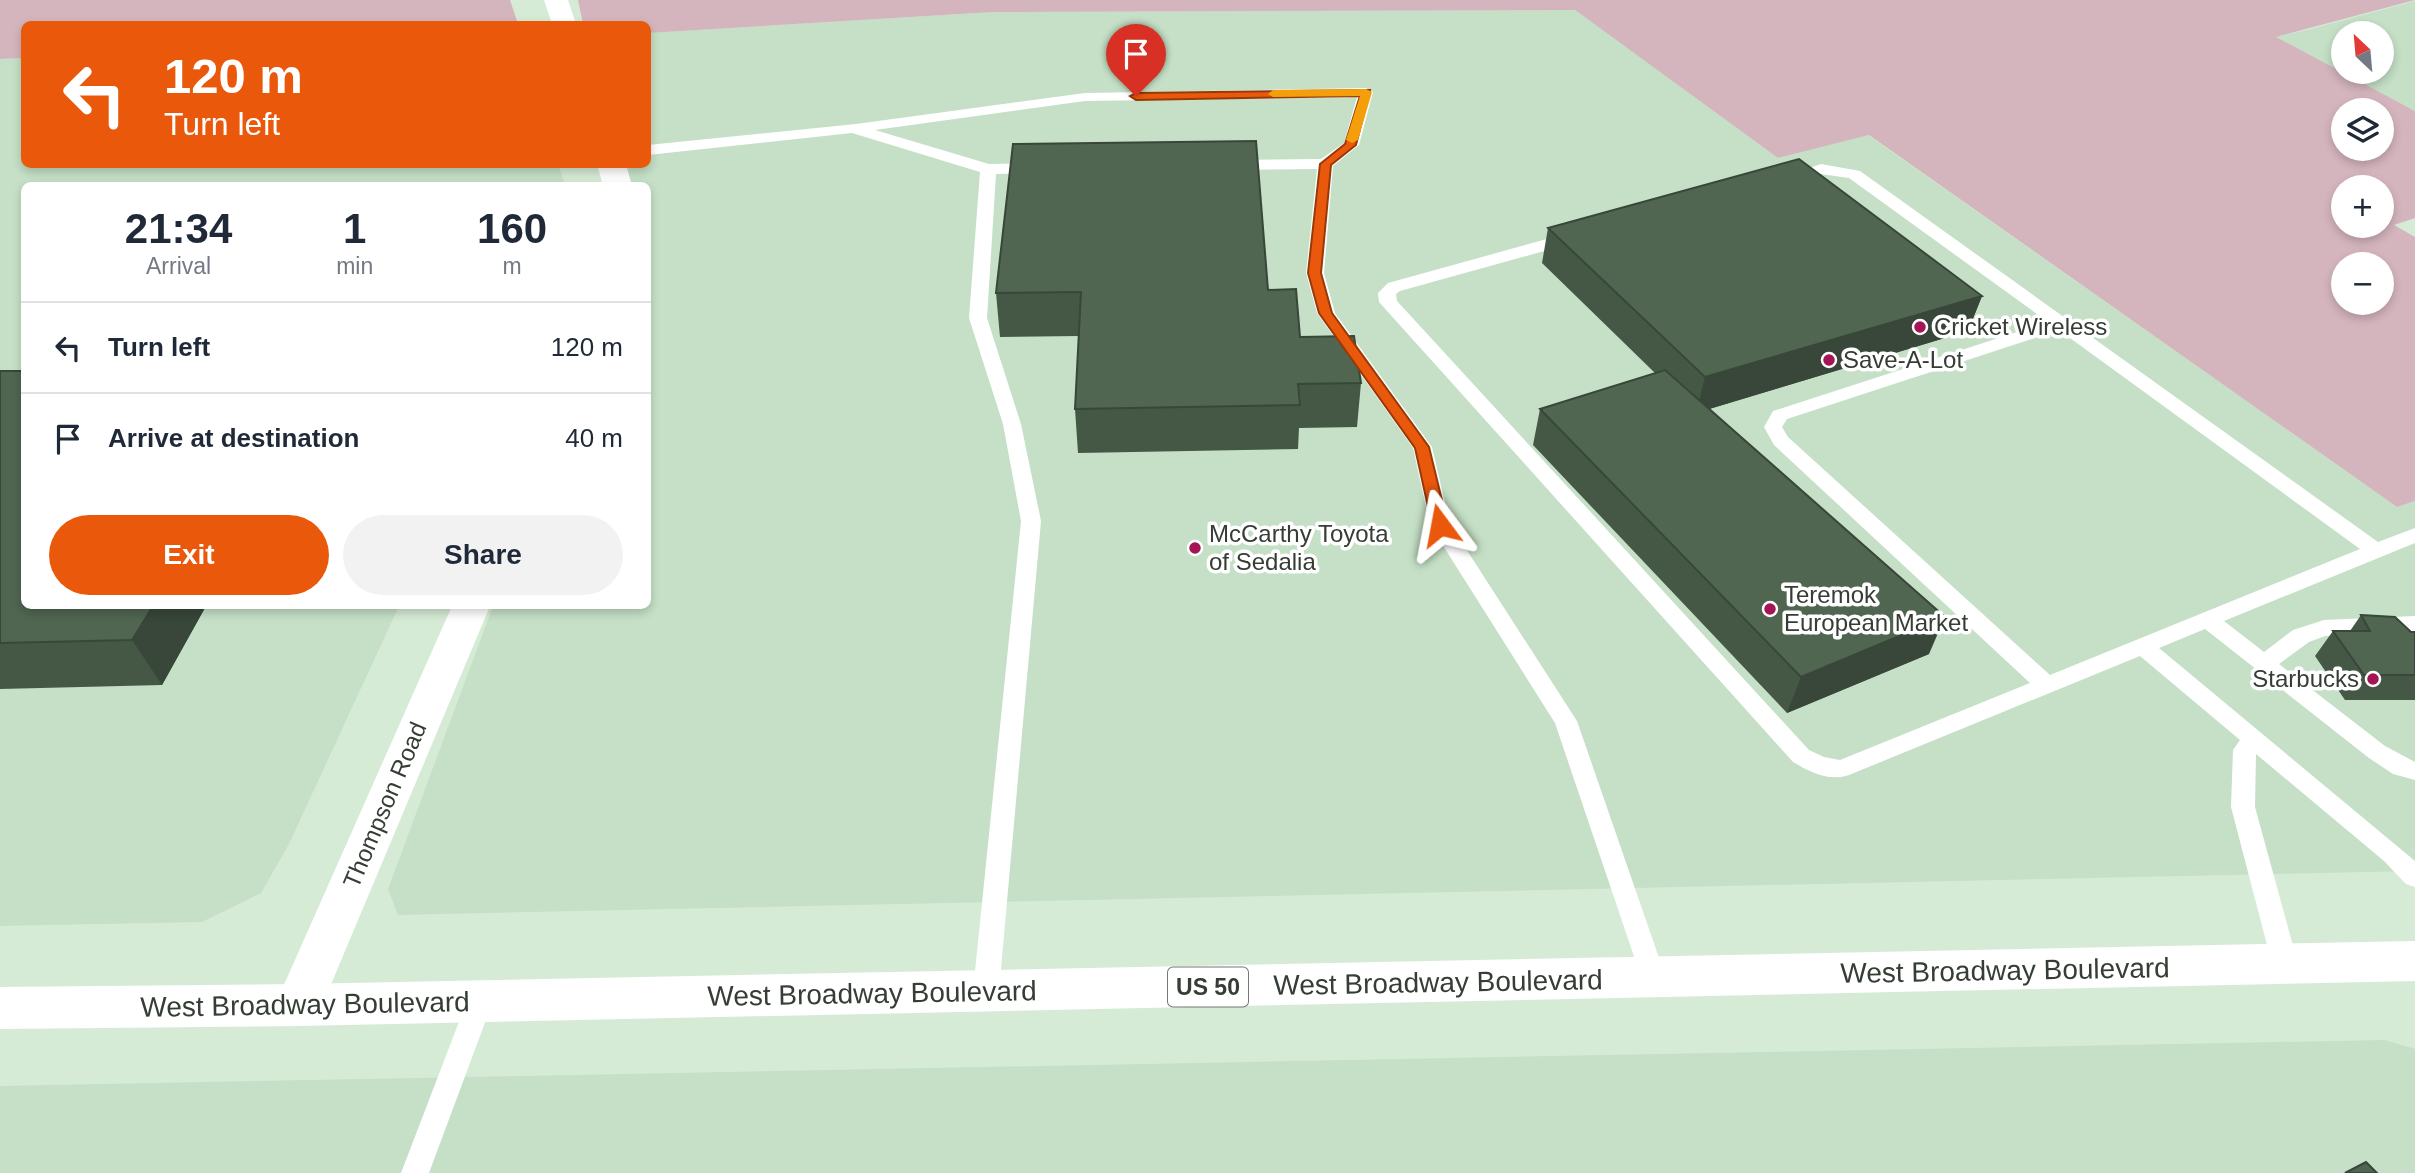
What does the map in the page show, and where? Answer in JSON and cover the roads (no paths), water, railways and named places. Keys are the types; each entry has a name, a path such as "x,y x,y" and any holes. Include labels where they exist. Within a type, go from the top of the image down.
{"main road":[{"path":"556,0 563,21"},
{"name":"Thompson Road","path":"299,1005 470,609"},
{"name":"West Broadway Boulevard","path":"0,1008 299,1005 2415,961"}],"lane":[{"path":"651,150 853,128 1085,97 1366,92 1350,145 1325,164 1217,165"},
{"path":"853,128 988,169 1055,168"},
{"path":"1325,164 1315,273 1326,313 1422,447 1440,525 1566,722 1653,978"},
{"path":"986,991 1031,521 1012,424 978,318 988,169"},
{"path":"1767,184 1821,169 1854,174 2376,551"},
{"path":"1594,232 1394,287 1387,293 1388,302 1801,756 1820,766 1841,769 2415,535"},
{"path":"2047,685 1781,441 1773,427 1780,415 2061,324"},
{"path":"2206,620 2376,752 2401,768 2415,771"},
{"path":"2263,664 2301,636 2324,628 2415,624"},
{"path":"2142,646 2393,854 2415,877"},
{"path":"2256,740 2245,750 2243,807 2285,964"},
{"path":"415,1173 480,1001"}],"place":[{"name":"Cricket Wireless","path":"1920,327"},
{"name":"Save-A-Lot","path":"1829,360"},
{"name":"McCarthy Toyota of Sedalia","path":"1195,548"},
{"name":"Teremok European Market","path":"1770,609"},
{"name":"Starbucks","path":"2373,679"}]}
